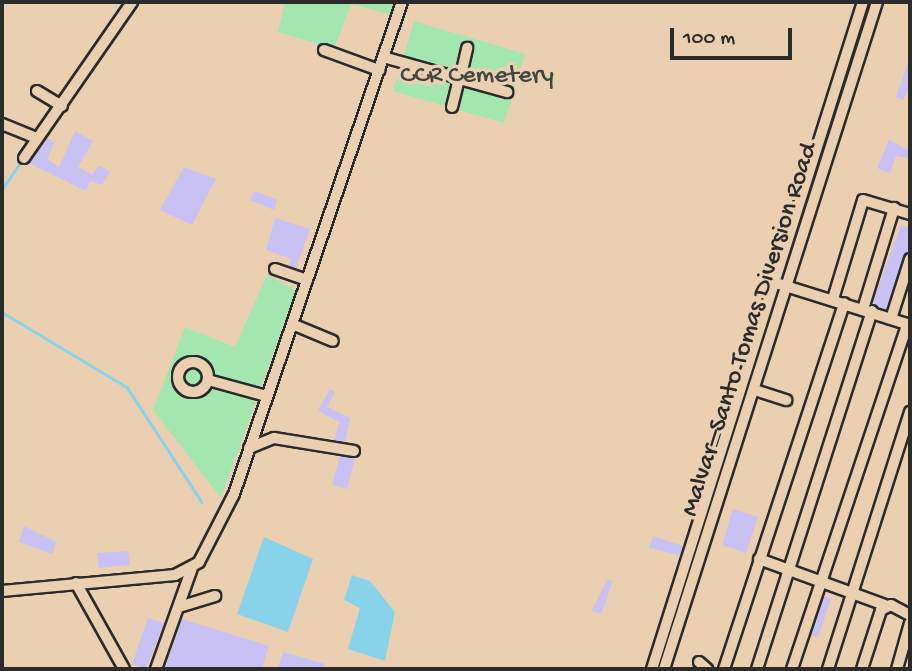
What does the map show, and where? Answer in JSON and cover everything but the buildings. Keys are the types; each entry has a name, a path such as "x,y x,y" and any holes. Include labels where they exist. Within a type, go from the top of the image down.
{"street":[{"path":"24,158 132,2"},
{"path":"156,669 192,568 215,539 249,448 402,2"},
{"name":"Malvar–Santo Tomas Diversion Road","path":"652,669 863,2"},
{"name":"Malvar–Santo Tomas Diversion Road","path":"664,669 789,286 877,2"},
{"path":"452,107 467,48"},
{"path":"324,50 379,70"},
{"path":"383,57 507,92"},
{"path":"37,91 62,106"},
{"path":"2,124 36,138"},
{"path":"833,299 863,200 910,214"},
{"path":"758,669 867,310 894,208"},
{"path":"891,319 910,259"},
{"path":"275,269 307,280"},
{"path":"776,283 909,325 792,669"},
{"path":"724,669 844,303"},
{"path":"292,324 333,341"},
{"path":"208,382 264,399"},
{"path":"755,390 786,400"},
{"path":"828,669 910,412"},
{"path":"249,448 274,438 354,452"},
{"path":"759,559 910,615"},
{"path":"2,591 192,568"},
{"path":"76,583 124,669"},
{"path":"179,607 215,596"},
{"path":"862,669 885,605"},
{"path":"897,669 910,623"}],"green space":[{"path":"285,2 397,2 392,15 351,4 334,49 278,32"},
{"name":"CCR Cemetery","path":"414,21 525,54 504,123 393,91"},
{"path":"267,275 296,290 221,498 153,410 185,327 235,347"}],"water":[{"path":"264,537 313,559 288,632 237,614"},
{"path":"352,575 370,581 395,612 385,661 348,649 360,608 344,600"}],"waterway":[{"path":"2,189 19,165"},
{"path":"2,312 127,387 202,502"}]}
